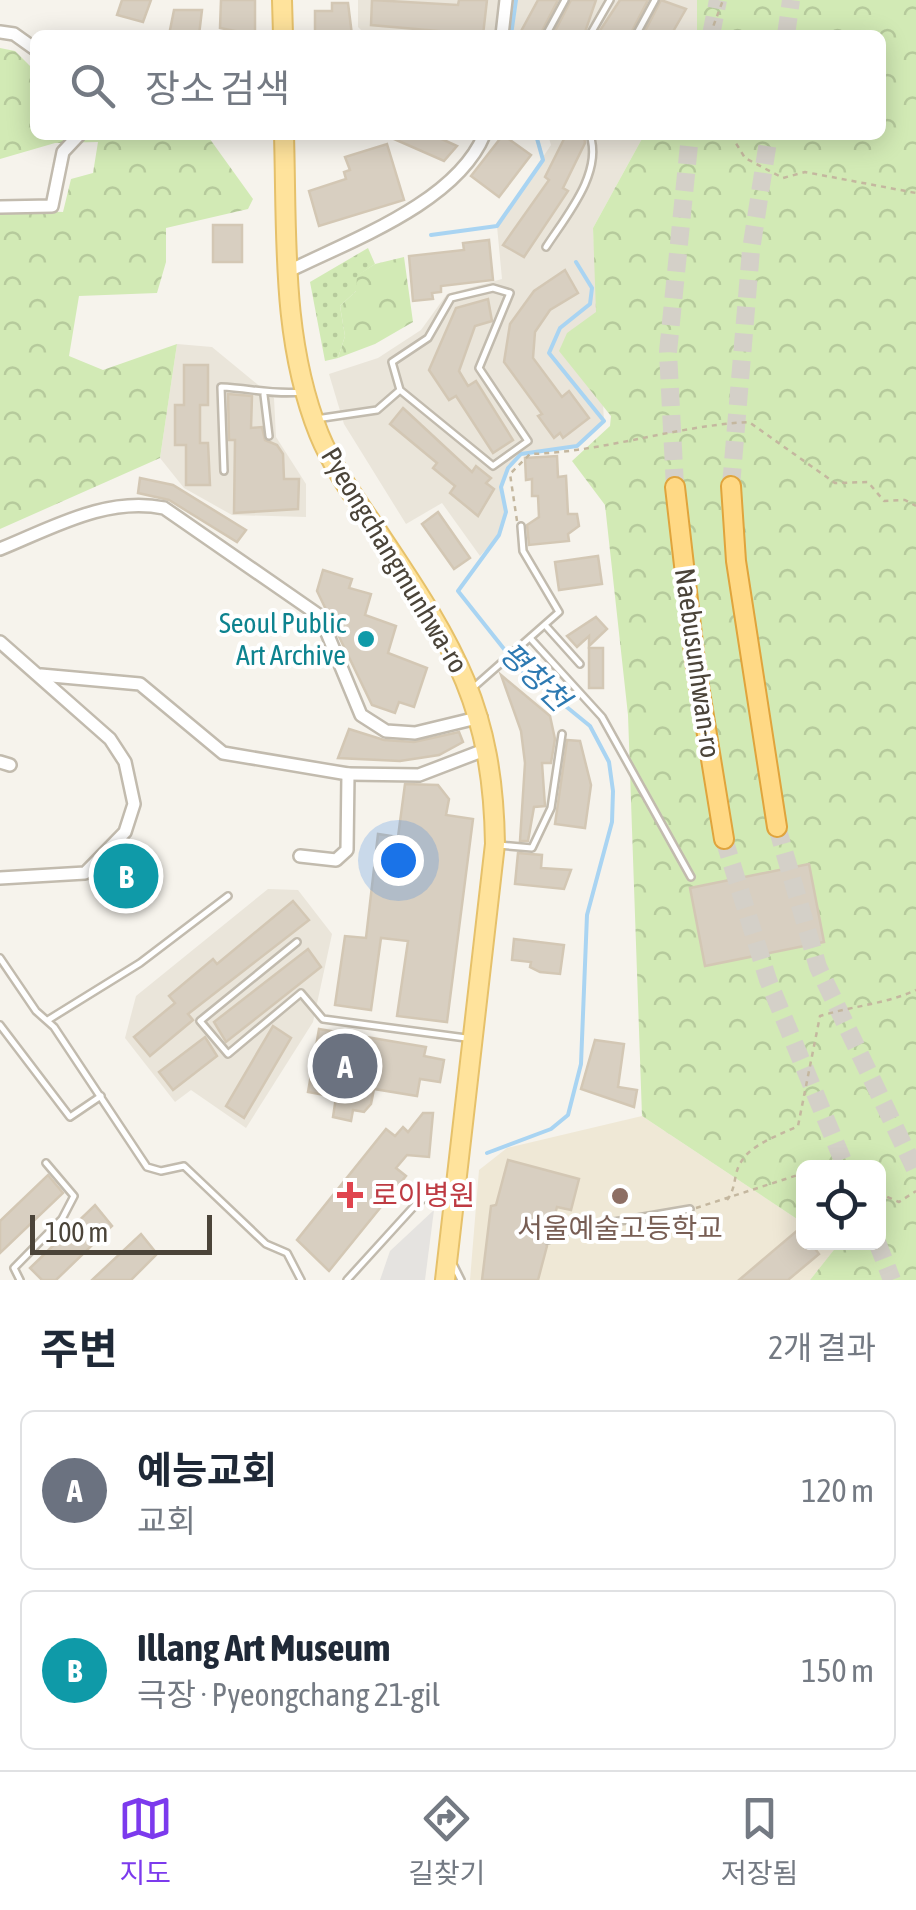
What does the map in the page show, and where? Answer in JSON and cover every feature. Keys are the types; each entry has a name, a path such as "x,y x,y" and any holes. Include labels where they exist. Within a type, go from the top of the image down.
{"highway":[{"name":"Naebusunhwan-ro","path":"675,486 695,662 724,839"},
{"name":"Naebusunhwan-ro","path":"731,486 736,561 777,827"}],"main road":[{"path":"282,0 282,30"},
{"name":"Pyeongchangmunhwa-ro","path":"284,140 294,349 305,392 314,419 348,485 438,621 472,688 494,790 496,844 445,1280"}],"street":[{"path":"503,30 506,0"},
{"path":"0,32 14,34 30,45"},
{"path":"0,206 52,206 63,152 74,140"},
{"path":"288,272 421,205 478,149 482,140"},
{"path":"0,549 90,513 135,502 164,508 320,616 361,715 386,732 415,733 481,717"},
{"path":"0,642 41,674 110,740 126,762 134,804 125,832 86,873 0,878"},
{"path":"41,674 140,684 223,752 348,774 419,775 487,749"},
{"path":"300,856 336,860 347,850 348,774"}],"lane":[{"path":"549,30 565,0"},
{"path":"593,30 610,0"},
{"path":"639,30 655,0"},
{"path":"546,247 590,172 594,156 591,140"},
{"path":"493,288 510,292 479,368 528,441 493,466 400,390 392,362 428,338 450,298 493,288"},
{"path":"224,471 221,387 246,388 264,396 305,392"},
{"path":"314,419 378,410 400,390"},
{"path":"264,396 268,436"},
{"path":"520,526 523,551 559,612 545,624 580,664"},
{"name":"Pyeongchangmunhwa-ro","path":"472,688 545,624"},
{"path":"530,638 602,717 691,877"},
{"path":"496,844 532,848 551,808 562,734"},
{"path":"48,1020 118,973 140,963 228,896"},
{"path":"297,942 200,1020 228,1054 302,994 322,1019 473,1039"},
{"path":"0,958 36,1011 48,1020 147,1166 161,1171 184,1166 266,1244 287,1253 301,1280"},
{"path":"0,1025 70,1117 101,1096"},
{"path":"20,1280 14,1268 62,1218 74,1196 46,1163"},
{"path":"346,1280 418,1202 456,1182"},
{"path":"548,1240 574,1229 690,1210"},
{"path":"448,1254 461,1280"}],"path":[{"path":"712,30 723,0"},
{"path":"734,140 744,158 783,178 805,172 916,193"},
{"path":"520,526 514,516 510,474 522,457 569,453 699,425 749,422 836,483 868,482 884,500 905,500 916,506"},
{"path":"726,1200 736,1187 739,1164 750,1151 798,1126 820,1016 859,1003 896,999 916,990"},
{"path":"690,1210 796,1176"},
{"path":"886,1196 899,1202 916,1191"}],"shaded area":[{"path":"358,0 697,0 699,30 361,30"},
{"path":"550,140 641,140 593,228 604,421 577,446 522,454 508,468 501,488 506,512 499,535 480,556 442,503 406,524 344,424 329,374 378,358 421,330 447,294 502,279 497,226 551,145"},
{"path":"177,344 212,347 274,398 276,437 306,484 306,517 232,515 184,488 160,458"},
{"path":"268,889 298,890 332,934 313,1022 246,1128 191,1090 175,1102 125,1038 136,996"},
{"name":"서울예술고등학교","path":"642,1116 796,1218 796,1250 834,1250 810,1280 470,1280 479,1170 507,1148"},
{"path":"434,1210 425,1280 380,1280 390,1251"}],"green space":[{"path":"697,0 916,0 916,1280 810,1280 834,1250 886,1250 886,1160 796,1160 796,1218 642,1116 628,715 605,505 572,461 610,426 611,416 559,351 567,333 596,312 593,228 641,140 886,140 886,30 697,30"},
{"path":"0,48 15,51 30,66 30,140 211,140 253,199 248,209 166,228 166,262 157,293 79,296 69,356 103,370 177,344 160,458 0,529 0,209 63,212 71,179 93,173 98,142 55,143 0,159"},
{"path":"368,248 375,264 357,276 356,291 340,306 345,336 338,358 325,361 310,282"},
{"path":"404,257 413,322 375,344 338,358 345,336 340,306 356,291 356,276 375,264"}],"building":[{"path":"122,0 151,0 143,22 117,15"},
{"path":"221,0 255,0 255,30 220,28"},
{"path":"372,0 458,5 459,0 487,0 484,30 371,25"},
{"path":"538,0 558,0 543,30 522,30"},
{"path":"571,0 596,0 586,30 556,30"},
{"path":"620,0 648,0 633,30 600,30"},
{"path":"661,0 686,9 674,30 646,30"},
{"path":"332,3 348,3 351,30 315,30 315,11 332,11"},
{"path":"174,10 202,10 200,30 170,30"},
{"path":"396,140 444,140 457,146 444,161"},
{"path":"499,140 510,140 531,155 499,197 471,176"},
{"path":"564,140 585,140 563,188 568,191 524,257 503,245 549,180 545,177"},
{"path":"387,144 404,200 319,226 309,191 346,179 344,172 350,170 345,157"},
{"path":"213,225 242,225 242,262 213,262"},
{"path":"489,240 493,280 441,286 441,292 432,293 433,299 413,301 409,256 464,250 463,243"},
{"path":"565,270 578,293 550,310 535,332 533,358 562,397 569,391 589,418 563,438 560,433 554,438 538,416 542,414 504,362 510,324 534,291"},
{"path":"488,299 492,321 475,326 459,371 468,386 476,381 513,440 493,453 456,396 449,400 429,370 456,308"},
{"path":"184,365 208,365 208,405 200,405 200,443 208,443 210,485 186,485 186,445 175,445 175,405 184,405"},
{"path":"228,394 252,396 251,428 262,427 265,440 277,445 283,454 284,479 299,479 298,509 234,513 235,440 229,440"},
{"path":"403,408 472,472 476,466 491,478 486,483 494,489 478,516 450,493 455,486 433,468 437,463 390,424"},
{"path":"557,456 558,477 566,476 568,514 577,514 579,526 568,534 569,541 529,545 527,525 539,517 538,496 532,496 532,479 526,480 525,458"},
{"path":"140,478 173,485 246,530 237,542 169,500 138,493"},
{"path":"438,512 470,558 454,569 422,524"},
{"path":"598,556 602,584 559,590 555,562"},
{"name":"Seoul Public Art Archive","path":"323,570 352,579 349,588 371,594 365,615 396,626 388,653 427,668 414,707 399,702 395,713 372,705 317,591"},
{"path":"596,617 607,629 589,646 589,636 577,647 567,636"},
{"path":"589,648 603,648 603,688 589,688"},
{"path":"501,675 550,716 555,739 551,763 542,763 545,806 534,807 528,841 520,841 525,763 521,731"},
{"path":"349,729 384,740 414,742 459,732 463,742 439,755 400,761 338,758"},
{"path":"567,740 580,741 591,785 585,828 555,824"},
{"path":"405,784 438,785 449,799 446,815 473,819 447,1022 397,1016 408,941 381,938 371,1010 335,1005 345,936 366,938 378,834 398,837"},
{"path":"518,853 542,855 541,868 571,870 564,889 515,884"},
{"path":"809,864 824,942 705,966 690,888"},
{"path":"293,901 309,920 188,1014 193,1020 150,1056 134,1037 175,1003 169,996 213,959 217,964"},
{"path":"514,939 564,945 560,974 540,972 530,967 531,962 512,960"},
{"path":"308,949 321,967 226,1042 214,1022"},
{"path":"273,1026 291,1038 244,1118 226,1106"},
{"path":"319,1029 426,1047 424,1056 444,1060 440,1082 420,1079 417,1096 374,1089 371,1104 364,1112 353,1110 351,1121 333,1117 336,1097 308,1092"},
{"path":"205,1037 217,1056 173,1090 159,1072"},
{"path":"595,1040 624,1044 618,1087 637,1090 634,1107 581,1089"},
{"path":"423,1113 433,1113 429,1157 407,1155 396,1168 406,1176 329,1271 297,1240 386,1129 395,1136 403,1127 408,1132"},
{"path":"508,1160 579,1179 571,1210 557,1207 550,1232 542,1237 547,1246 538,1280 482,1280 491,1206 496,1205"},
{"path":"48,1175 63,1193 0,1253 0,1221"},
{"path":"95,1205 112,1226 56,1280 42,1280 30,1268"},
{"path":"796,1232 796,1250 816,1250 819,1254 788,1280 739,1280"},
{"path":"141,1234 157,1254 131,1280 92,1280"}],"waterway":[{"name":"평창천","path":"512,30 516,0"},
{"name":"평창천","path":"431,235 497,226 543,160 537,140"},
{"name":"평창천","path":"487,1153 551,1129 568,1115 581,1064 587,915 612,822 609,762 590,726 520,669 458,591 499,535 506,512 501,487 508,468 521,454 577,446 604,421 549,353 560,328 590,304 592,288 576,262"}],"tunnel":[{"path":"712,30 718,0"},
{"path":"787,30 791,0"},
{"path":"675,487 668,352 689,140"},
{"path":"731,486 751,250 768,140"},
{"path":"777,827 818,967 916,1171"},
{"path":"724,839 768,980 843,1160"},
{"path":"880,1250 892,1280"}],"place":[{"name":"Seoul Public Art Archive","path":"366,639"},
{"name":"Illang Art Museum","path":"126,876"},
{"name":"예능교회","path":"345,1066"},
{"name":"로이병원","path":"350,1195"},
{"name":"서울예술고등학교","path":"620,1196"}]}
